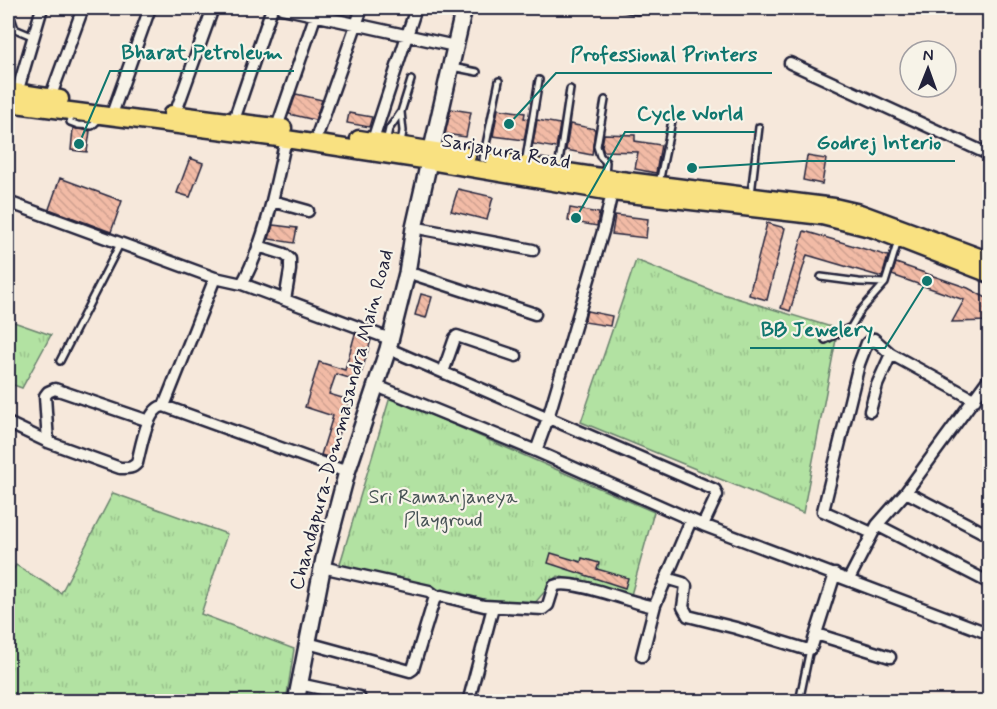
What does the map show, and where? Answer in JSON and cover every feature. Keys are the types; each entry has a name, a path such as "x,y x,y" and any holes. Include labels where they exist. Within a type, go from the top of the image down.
{"main road":[{"path":"436,156 464,8"},
{"name":"Sarjapura Road","path":"11,98 50,98 109,113 281,133 608,185 822,216 900,233 990,261"},
{"name":"Sarjapura Road","path":"11,98 69,112 175,114 234,120 281,133 318,133 387,142 436,156 483,159 558,170 608,185 659,184 834,207 860,213 900,233 938,258 990,274"},
{"name":"Chandapura-Dommasandra Main Road","path":"304,702 303,685 347,472 416,275 436,156"},
{"name":"Chandapura-Dommasandra Main Road","path":"296,702 315,645 326,567 384,389 414,228 436,156"}],"street":[{"path":"11,98 42,8"},
{"path":"50,98 83,8"},
{"path":"109,113 150,8"},
{"path":"175,114 213,8"},
{"path":"234,120 272,8"},
{"path":"282,8 317,11 357,24 458,49"},
{"path":"318,133 362,8"},
{"path":"387,142 406,35 416,8"},
{"path":"242,284 252,267 272,201 281,133 317,11"},
{"path":"790,63 990,155"},
{"path":"536,451 548,418 604,228 608,185"},
{"path":"272,201 308,211"},
{"path":"8,202 214,278 242,284 285,300 393,345 443,372 715,490 717,495 703,525"},
{"path":"423,229 533,250"},
{"path":"258,246 284,254 290,259 285,300"},
{"path":"416,275 535,314"},
{"path":"164,406 214,278"},
{"path":"443,372 457,336 516,356"},
{"path":"975,400 891,354 874,339 867,343 859,364 823,508 825,512 875,529 990,582"},
{"path":"870,411 877,385 891,354"},
{"path":"849,579 875,529 906,492 988,381"},
{"path":"48,442 45,396 55,389 149,421"},
{"path":"384,389 536,451 703,525 990,633"},
{"path":"8,423 48,442 120,468 134,467 154,410 164,406 347,472"},
{"path":"906,492 990,536"},
{"path":"642,656 655,605 691,520"},
{"path":"326,567 429,591 437,597 442,596 493,607 543,609 548,605 554,586 558,584 579,587 646,605 655,605"},
{"path":"666,578 686,586 683,611 688,616 736,628 805,650 810,649 816,634 835,574"},
{"path":"315,645 410,671 413,669 434,600 437,597"},
{"path":"469,699 493,607"},
{"path":"816,634 890,657"},
{"path":"303,685 359,697 363,701"}],"lane":[{"path":"8,8 15,29 34,36"},
{"path":"624,8 637,11"},
{"path":"454,67 477,72"},
{"path":"387,142 389,129 401,112 411,80"},
{"path":"524,165 539,80"},
{"path":"483,159 499,81"},
{"path":"558,170 570,89"},
{"path":"605,100 597,146 600,156 606,162 608,185"},
{"path":"387,142 403,131 401,112"},
{"path":"659,184 672,121"},
{"path":"751,196 759,127"},
{"path":"825,340 851,327 861,310 885,283 900,233"},
{"path":"60,361 120,244"},
{"path":"821,277 885,283"},
{"path":"799,702 810,649"}],"green space":[{"path":"636,260 713,291 838,329 803,513 581,422"},
{"path":"8,320 51,335 22,388 8,383"},
{"name":"Sri Ramanjaneya Playgroud","path":"390,397 654,512 631,595 558,576 534,604 477,602 339,567"},
{"path":"113,493 227,534 201,614 294,649 286,701 8,701 8,579 16,565 61,593"}],"building":[{"path":"296,94 322,100 315,120 289,114"},
{"path":"451,109 471,112 466,137 445,134"},
{"path":"498,109 525,113 524,118 528,119 524,140 493,136"},
{"path":"349,113 372,117 369,127 347,123"},
{"path":"537,120 560,124 556,148 533,144"},
{"path":"570,124 595,129 592,155 566,150"},
{"path":"73,128 90,131 87,152 71,150"},
{"path":"604,134 635,135 635,141 661,145 656,173 635,169 638,152 604,151 602,146"},
{"path":"807,156 826,159 822,184 803,180"},
{"path":"190,158 203,163 190,197 177,193"},
{"path":"60,178 122,201 111,232 49,209"},
{"path":"458,189 493,197 487,220 451,211"},
{"path":"570,208 599,213 597,226 568,221"},
{"path":"615,215 648,219 646,238 612,234"},
{"path":"767,223 785,228 767,300 749,295"},
{"path":"273,225 297,228 294,243 269,239"},
{"path":"804,231 888,256 882,277 807,255 790,311 781,308"},
{"path":"896,263 968,288 990,300 990,321 952,322 964,300 892,275"},
{"path":"421,294 432,297 426,318 415,315"},
{"path":"587,311 612,316 610,326 584,322"},
{"path":"355,334 371,340 359,381 336,374 329,394 349,400 331,458 321,455 333,416 305,407 319,362 345,370"},
{"path":"551,553 581,562 582,558 599,563 597,569 628,578 625,588 548,563"}],"place":[{"name":"Professional Printers","path":"509,124"},
{"name":"Bharat Petroleum","path":"79,144"},
{"name":"Godrej Interio","path":"692,168"},
{"name":"Cycle World","path":"576,218"},
{"name":"BB Jewelery","path":"927,281"}]}
